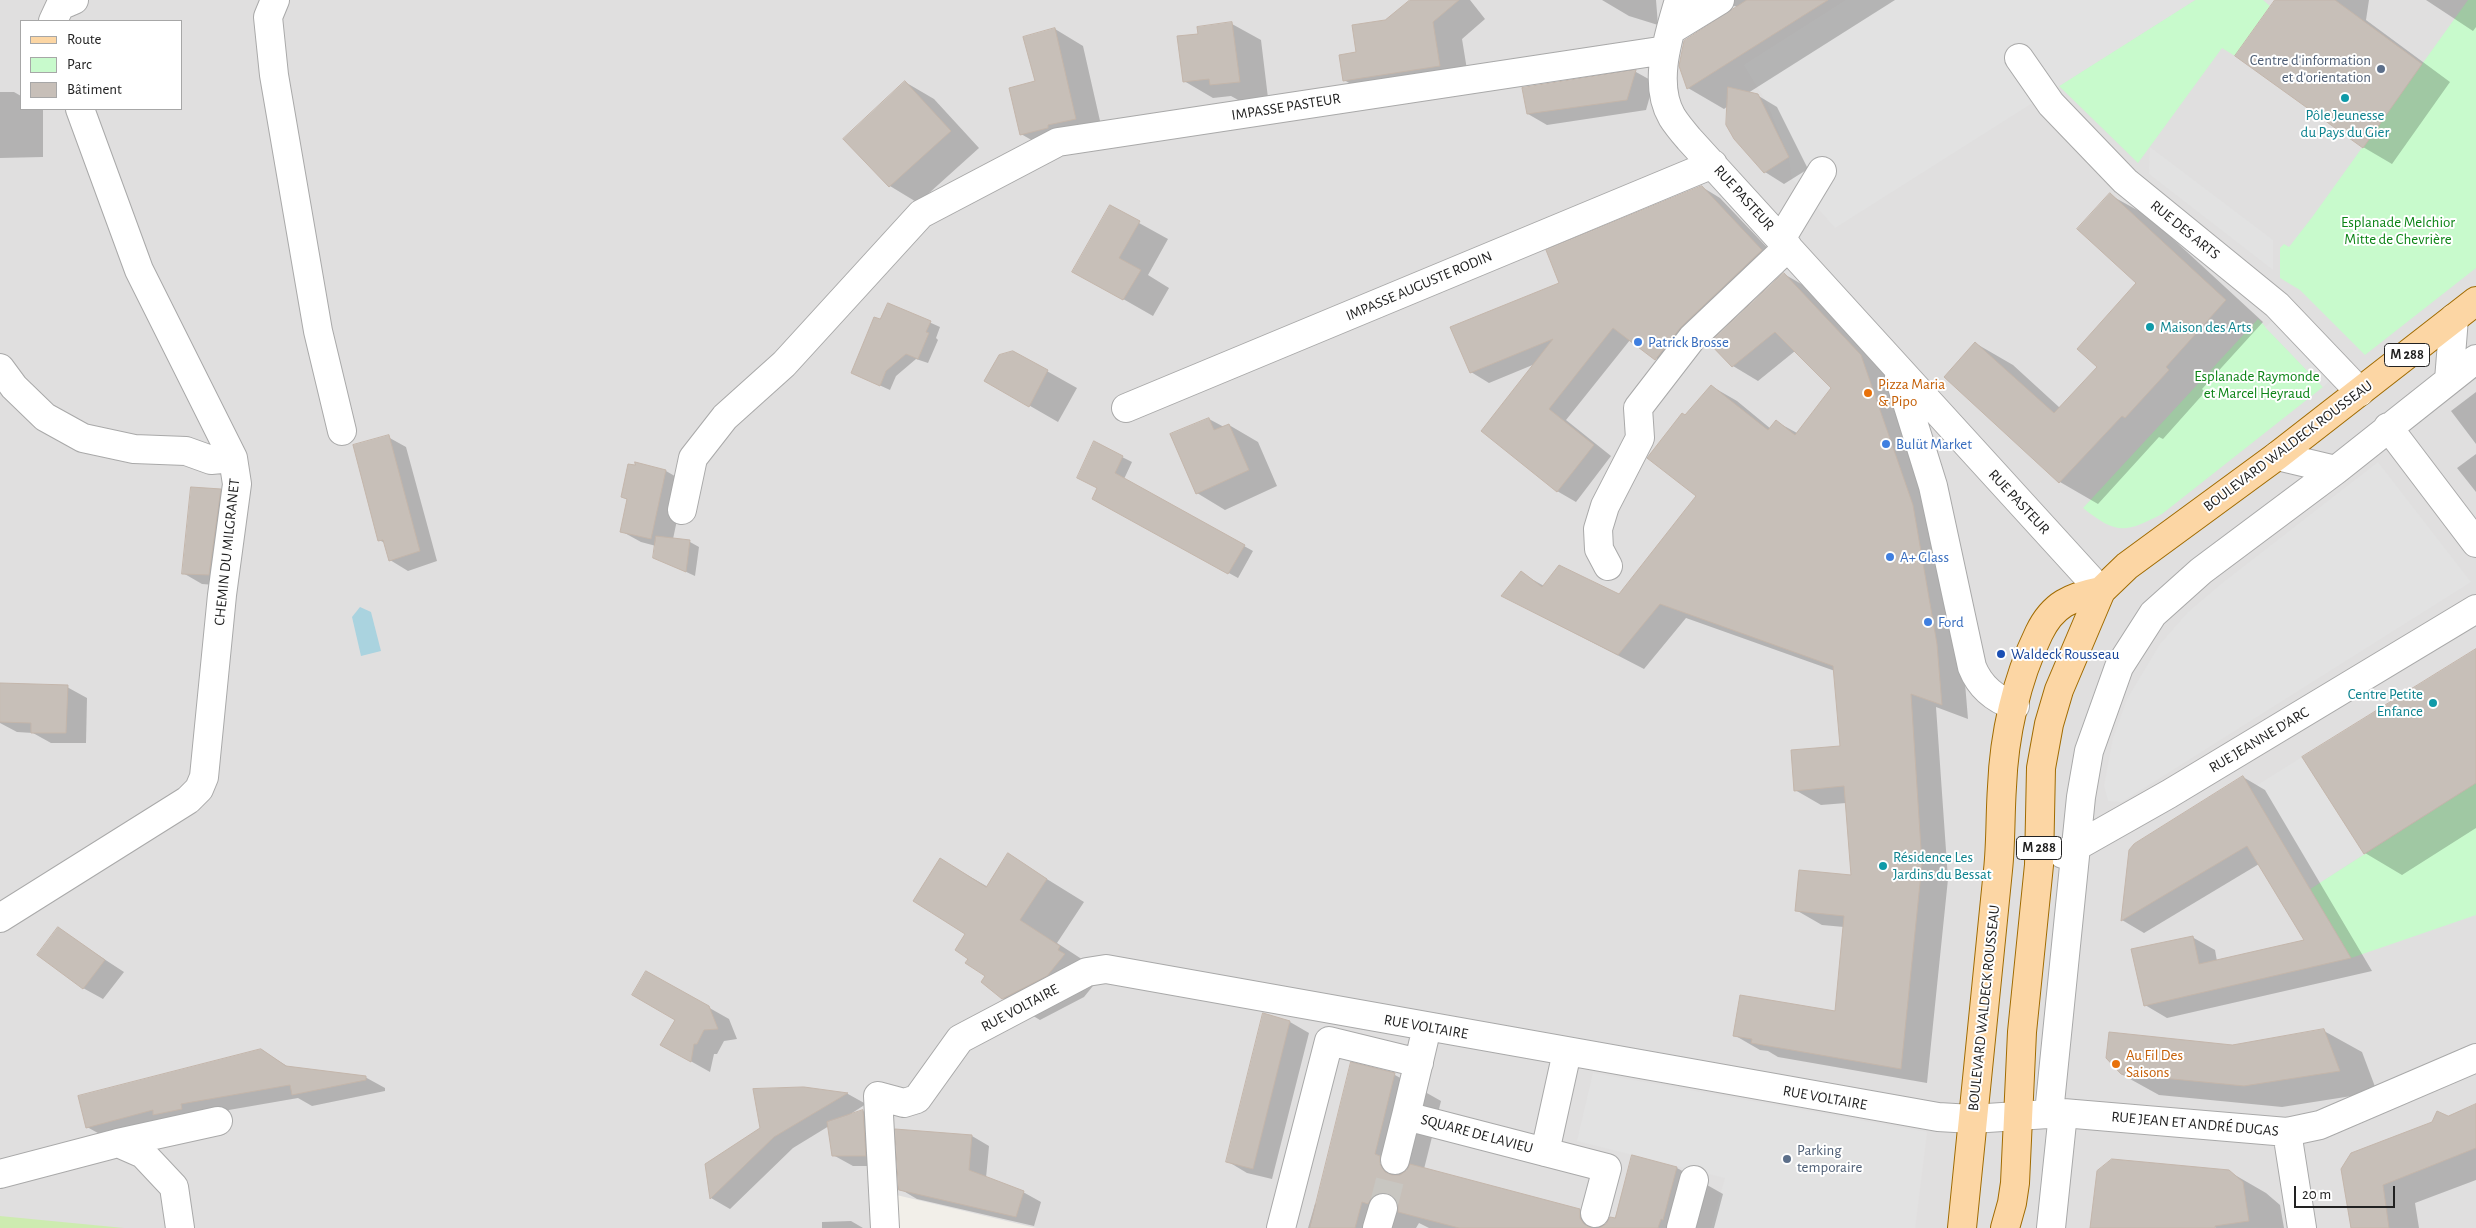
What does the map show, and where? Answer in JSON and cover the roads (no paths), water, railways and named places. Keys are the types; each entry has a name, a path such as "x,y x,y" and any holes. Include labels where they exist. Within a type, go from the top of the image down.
{"main road":[{"name":"BOULEVARD WALDECK ROUSSEAU","path":"2005,1228 2012,1203 2019,1115 2022,1032 2039,865 2041,768 2049,724 2059,690 2101,591 2127,566 2277,456 2476,301"},
{"name":"BOULEVARD WALDECK ROUSSEAU","path":"1962,1228 1998,868 2004,754 2024,671 2036,640 2051,614 2063,602 2101,591"}],"street":[{"path":"275,0 268,17 274,75 318,331 342,431"},
{"name":"RUE PASTEUR","path":"1679,0 1668,40 1663,92 1672,117 1897,368 2101,591"},
{"path":"1668,40 1720,0"},
{"name":"IMPASSE PASTEUR","path":"682,510 692,458 725,417 784,364 921,214 1058,142 1668,40"},
{"name":"RUE DES ARTS","path":"2019,58 2051,104 2125,181 2277,305 2360,392"},
{"name":"CHEMIN DU MILGRANET","path":"0,918 188,800 199,789 204,777 222,594 237,484 233,458 139,270 80,110"},
{"name":"IMPASSE AUGUSTE RODIN","path":"1126,408 1713,164"},
{"path":"1608,566 1599,549 1598,529 1605,506 1640,438 1638,408 1692,338 1784,243 1822,171"},
{"path":"2449,380 2454,318"},
{"path":"2051,1228 2056,1113 2075,848 2089,752 2119,667 2153,614 2200,571 2336,470 2476,359"},
{"path":"0,368 14,387 45,417 83,438 134,449 186,450 211,460 233,458"},
{"name":"RUE PASTEUR","path":"1897,368 1933,486 1972,667 1978,683 2004,702 2015,706"},
{"path":"2388,427 2476,543"},
{"path":"2277,456 2336,470"},
{"name":"RUE JEANNE D'ARC","path":"2039,865 2075,848 2169,794 2476,610"},
{"name":"RUE VOLTAIRE","path":"886,1228 878,1096 904,1103 917,1099 960,1040 1087,972 1106,970 1567,1052 1629,1071 1938,1117 1972,1119 2019,1115"},
{"name":"SQUARE DE LAVIEU","path":"1428,1027 1406,1116 1607,1168 1596,1213"},
{"path":"1281,1228 1329,1041 1419,1063"},
{"path":"1545,1152 1567,1052"},
{"name":"RUE JEAN ET ANDRÉ DUGAS","path":"2019,1115 2056,1113 2287,1132 2320,1125 2476,1058"},
{"path":"1395,1160 1406,1116"},
{"path":"0,1174 118,1143 218,1121"},
{"path":"2287,1132 2302,1228"},
{"path":"118,1143 144,1154 174,1187 180,1228"},
{"path":"1682,1228 1694,1180"}],"water":[{"path":"360,607 371,612 381,651 361,656 352,617"}],"tunnel":[{"path":"1383,1208 1395,1160"}],"place":[{"name":"Centre d'information et d'orientation","path":"2381,69"},
{"name":"Pôle Jeunesse du Pays du Gier","path":"2345,98"},
{"name":"Maison des Arts","path":"2150,327"},
{"name":"Patrick Brosse","path":"1638,342"},
{"name":"Pizza Maria & Pipo","path":"1868,393"},
{"name":"Bulüt Market","path":"1886,444"},
{"name":"A+ Glass","path":"1890,557"},
{"name":"Ford","path":"1928,622"},
{"name":"Waldeck Rousseau","path":"2001,654"},
{"name":"Centre Petite Enfance","path":"2433,703"},
{"name":"Résidence Les Jardins du Bessat","path":"1883,866"},
{"name":"Au Fil Des Saisons","path":"2116,1064"},
{"name":"Parking temporaire","path":"1787,1159"}],"park label":[{"name":"Esplanade Melchior Mitte de Chevrière","path":"2398,230"},
{"name":"Esplanade Raymonde et Marcel Heyraud","path":"2257,384"}]}
